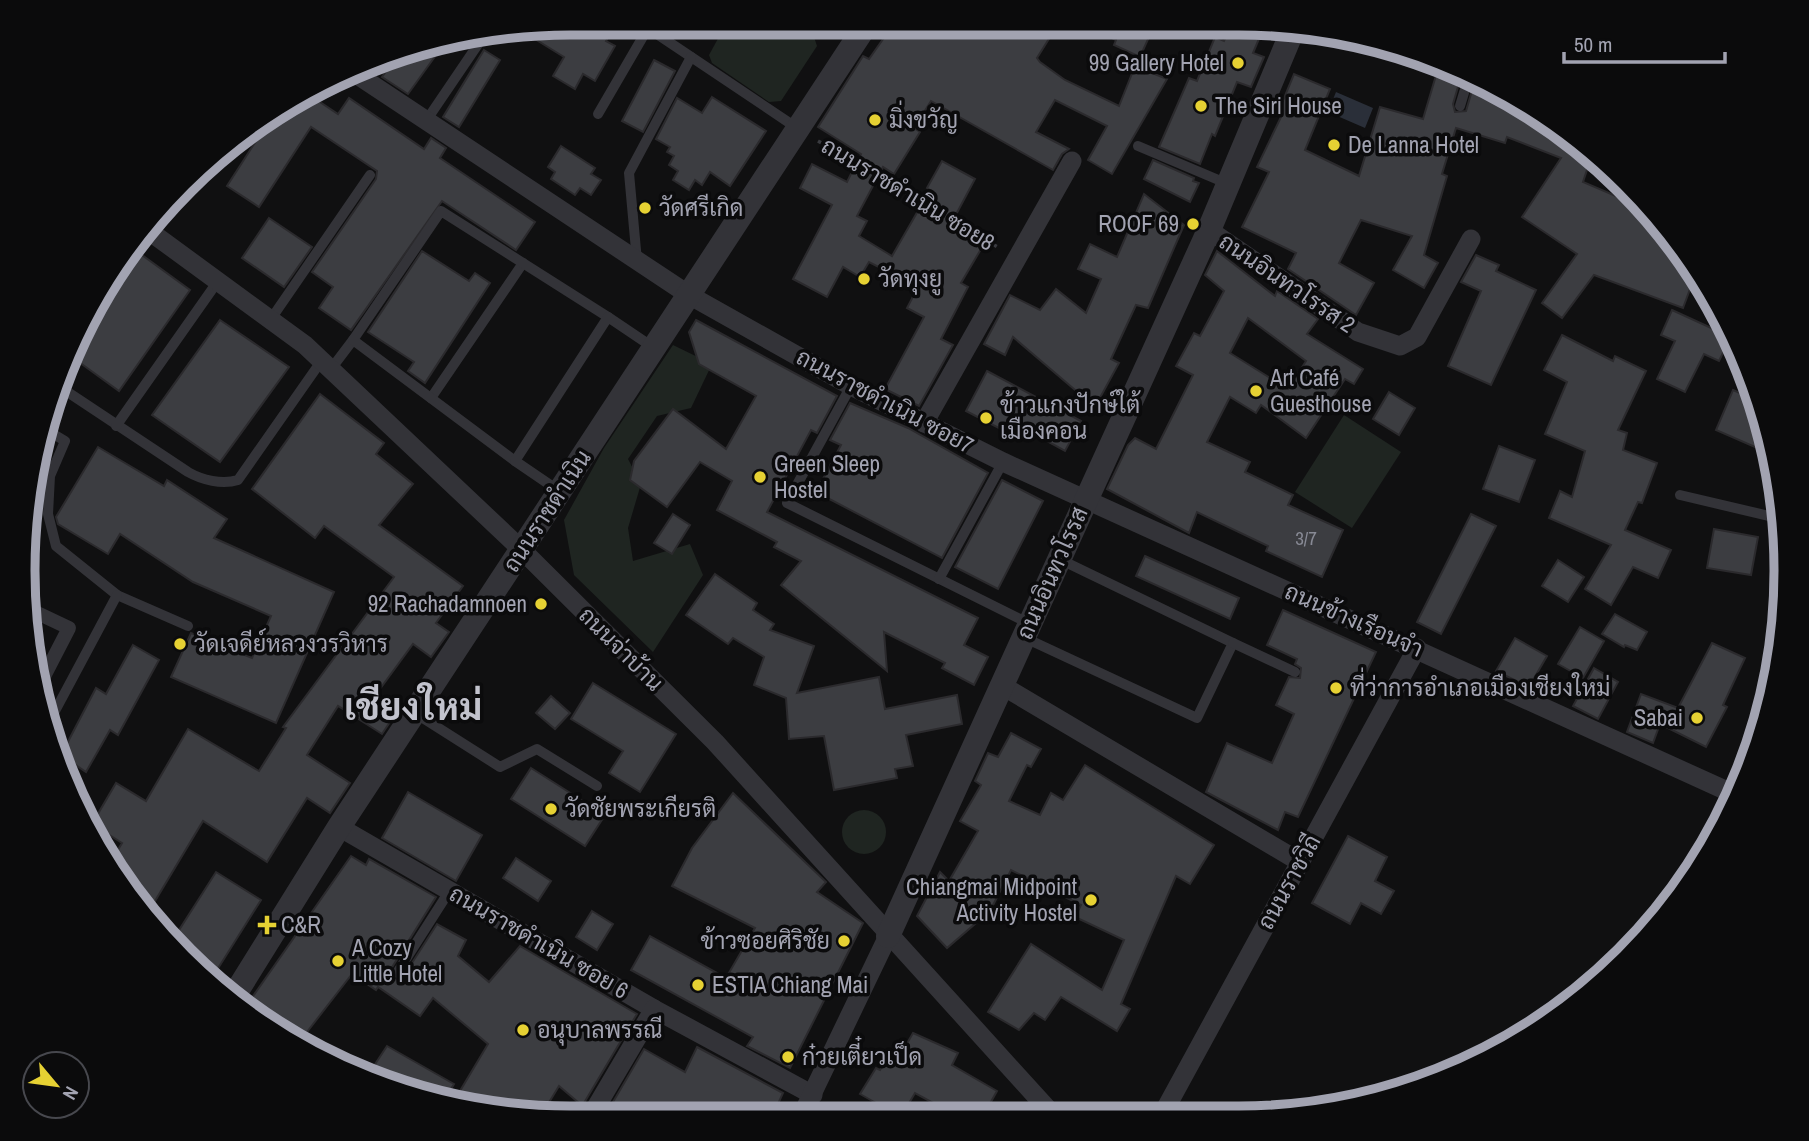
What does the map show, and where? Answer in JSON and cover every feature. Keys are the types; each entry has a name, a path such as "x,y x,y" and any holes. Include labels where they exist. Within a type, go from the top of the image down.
{"street":[{"name":"ถนนราชดำเนิน","path":"238,989 340,827 859,35"},
{"name":"ถนนอินทวโรรส","path":"808,1106 888,936 1209,230 1289,38"},
{"name":"ถนนราชดำเนิน ซอย7","path":"362,78 689,296 851,386 1084,500"},
{"name":"ถนนราชดำเนิน ซอย8","path":"924,423 1072,161"},
{"name":"ถนนอินทวโรรส 2","path":"1209,230 1358,332 1400,346 1417,337 1471,239"},
{"name":"ถนนจ่าบ้าน","path":"154,235 271,319 327,365 522,550 715,742 888,936 979,1030 1045,1106"},
{"name":"ถนนข้างเรือนจำ","path":"1084,500 1417,648 1726,790"},
{"path":"37,613 69,628 45,674"},
{"name":"ถนนราชวิถี","path":"1166,1106 1417,648"},
{"path":"1001,685 1300,862"},
{"name":"ถนนราชดำเนิน ซอย 6","path":"340,827 654,1009 813,1095"},
{"path":"597,1106 654,1009"}],"lane":[{"path":"598,114 644,35"},
{"path":"661,35 798,129"},
{"path":"426,121 479,43"},
{"path":"637,261 629,173 691,57"},
{"path":"1460,106 1466,86"},
{"path":"1138,146 1228,184"},
{"path":"271,319 370,175"},
{"path":"66,391 201,479 226,484 238,480 327,365 353,341 441,211 654,348"},
{"path":"431,398 523,263"},
{"path":"116,426 218,281"},
{"path":"516,461 608,317"},
{"path":"353,341 560,491"},
{"path":"851,386 787,503 939,579 1026,630 1197,718 1233,643"},
{"path":"53,434 65,441 50,476 48,514 56,546 117,595 188,626"},
{"path":"939,579 1003,462"},
{"path":"1680,495 1771,516"},
{"path":"1058,559 1295,672"},
{"path":"54,713 117,595"},
{"path":"415,712 500,767 537,749 597,786"},
{"path":"397,973 450,890"}],"path":[{"name":"ถนนราชดำเนิน ซอย8","path":"798,129 1017,259"}],"shaded area":[{"path":"720,35 813,35 817,46 781,101 769,102 712,63 709,55"},
{"path":"1336,92 1373,108 1365,128 1328,112"},
{"path":"673,345 712,364 691,408 657,416 628,459 641,484 628,528 633,561 690,544 703,575 653,652 574,575 564,520 604,448"},
{"path":"1344,415 1401,452 1352,528 1295,492"},
{"path":"864,810 873,811 880,816 885,823 885,841 880,848 873,853 864,854 855,853 848,848 843,841 842,832 843,823 848,816 855,811"}],"building":[{"path":"609,35 606,41 615,46 595,81 583,74 575,89 553,76 564,57 531,36"},
{"path":"886,35 1051,35 1037,58 1040,62 1065,80 1119,106 1135,66 1167,79 1112,174 1088,160 1107,126 1055,100 1036,132 1069,149 1062,154 1053,170 931,101 914,128 920,132 894,174 883,167 857,216 867,221 859,236 892,256 930,190 927,188 942,161 975,179 951,224 984,244 961,283 968,287 941,339 953,345 919,406 885,389 924,317 907,308 918,287 869,262 860,277 843,267 827,297 793,279 832,205 800,188 812,164 847,182 861,154 818,127 863,56 869,59"},
{"path":"1106,35 1150,35 1140,57 1114,45 1116,40"},
{"path":"1227,35 1260,36 1253,53 1264,57 1251,87 1237,82 1215,136 1212,134 1200,164 1159,147 1189,78 1197,81 1215,37 1224,41"},
{"path":"484,50 500,60 459,127 443,117"},
{"path":"439,51 408,94 382,77 390,66"},
{"path":"654,60 675,71 643,132 622,121"},
{"path":"1437,73 1459,83 1453,104 1455,112 1466,111 1472,89 1536,125 1589,165 1583,182 1618,197 1619,194 1641,217 1691,285 1683,308 1594,275 1562,318 1542,303 1577,254 1522,217 1561,158 1507,137 1505,143 1456,128 1442,174 1447,176 1424,255 1438,263 1424,288 1393,270 1412,236 1361,220 1339,263 1374,283 1356,315 1288,269 1296,253 1242,227 1269,172 1257,167 1281,117 1277,115 1294,74 1330,89 1305,150 1359,176 1380,107 1423,119"},
{"path":"712,97 766,131 730,186 710,172 702,185 695,180 689,190 673,180 678,171 669,165 674,156 667,152 670,147 656,139 677,98 702,113"},
{"path":"349,98 424,149 431,138 446,148 440,158 535,222 516,250 442,201 351,330 319,308 333,287 312,272 376,179 377,171 311,127 259,207 227,186 260,135 273,125 316,100 338,114"},
{"path":"561,146 595,168 591,174 601,180 591,195 580,188 575,195 551,179 555,172 548,167"},
{"path":"1153,160 1194,178 1193,181 1199,183 1190,202 1144,179"},
{"path":"1144,194 1184,225 1148,308 1136,305 1111,359 1119,363 1095,407 1013,337 1005,355 984,344 1010,295 1040,310 1056,289 1086,313 1101,279 1078,269 1090,244 1117,257"},
{"path":"269,218 312,247 284,287 242,258"},
{"path":"422,251 469,281 475,273 490,283 425,383 408,371 414,362 368,332"},
{"path":"1217,251 1275,296 1277,291 1318,319 1307,334 1363,369 1354,384 1345,379 1306,438 1261,405 1256,413 1230,397 1207,442 1250,462 1245,472 1293,495 1288,505 1343,530 1322,577 1266,551 1268,546 1197,512 1189,533 1107,489 1128,445 1135,438 1156,449 1193,375 1176,366 1194,333 1200,336 1224,291 1205,275","holes":["1248,318 1306,361 1288,389 1230,353"]},
{"path":"140,253 190,290 119,391 78,361 107,303"},
{"path":"1476,255 1499,265 1496,271 1536,290 1491,385 1448,366 1481,291 1461,282"},
{"path":"1672,310 1717,331 1725,348 1719,361 1704,354 1685,392 1657,379 1675,341 1661,335"},
{"path":"220,320 289,367 220,462 152,415"},
{"path":"696,320 837,396 817,433 811,430 767,512 978,618 964,645 988,657 974,685 942,668 945,663 884,632 887,671 781,585 801,561 774,547 777,542 717,510 732,481 700,462 667,507 630,480 634,461 673,409 726,449 756,396 699,364 689,332"},
{"path":"1562,335 1613,361 1615,356 1646,371 1618,430 1627,433 1623,450 1657,463 1642,503 1638,502 1625,530 1671,550 1658,578 1633,567 1611,605 1585,589 1611,545 1549,518 1560,491 1572,497 1585,451 1545,434 1567,382 1544,370"},
{"path":"987,371 1081,421 1065,451 1025,429 1020,439 966,411"},
{"path":"1733,390 1745,395 1760,449 1716,430"},
{"path":"1389,392 1415,408 1399,435 1373,419"},
{"path":"320,394 384,443 376,454 413,484 379,525 463,586 436,623 449,632 431,657 413,644 369,704 392,719 382,734 338,706 307,755 350,783 330,813 307,798 267,862 203,821 153,905 116,853 122,843 103,831 96,818 116,783 146,801 188,729 259,771 286,728 283,727 394,577 324,526 315,538 252,489"},
{"path":"850,403 908,428 988,473 942,558 816,492 841,445 830,440"},
{"path":"1499,446 1535,460 1519,502 1483,489"},
{"path":"98,447 164,486 167,480 227,519 214,538 334,592 276,723 171,677 191,633 252,658 271,616 193,582 120,534 108,554 58,524 56,517"},
{"path":"1002,480 1043,501 998,589 955,567"},
{"path":"673,514 690,525 672,554 654,543"},
{"path":"1471,514 1496,526 1441,634 1417,622"},
{"path":"1714,529 1758,537 1751,575 1707,568"},
{"path":"1145,556 1239,598 1230,619 1136,576"},
{"path":"1558,560 1584,577 1568,602 1542,586"},
{"path":"715,574 757,603 753,610 774,624 770,630 814,646 797,693 879,677 885,709 957,695 962,724 906,735 913,766 895,769 897,778 834,790 824,736 789,739 786,698 754,685 764,657 733,638 728,644 686,615"},
{"path":"1283,610 1376,652 1298,817 1285,812 1278,830 1206,792 1227,743 1272,763 1294,714 1276,705 1289,677 1300,678 1301,668 1295,664 1297,659 1267,645"},
{"path":"1615,614 1647,632 1637,650 1625,645 1624,647 1602,634"},
{"path":"1580,627 1604,641 1583,678 1558,664"},
{"path":"1515,638 1547,656 1529,687 1496,671"},
{"path":"1712,643 1745,658 1723,705 1727,707 1706,747 1660,724 1653,743 1627,732 1641,694 1678,708"},
{"path":"133,645 159,660 118,735 110,730 86,772 70,761 65,748 96,688 106,694"},
{"path":"1594,668 1618,682 1598,719 1573,706"},
{"path":"593,683 676,734 640,792 609,773 623,751 571,719"},
{"path":"551,696 570,713 555,729 536,713"},
{"path":"1011,733 1041,749 1031,767 1027,765 1009,801 1040,815 1051,793 1063,800 1085,765 1214,845 1190,884 1176,876 1121,1004 1130,1009 1117,1031 1061,997 1045,1020 1034,1013 1019,1030 988,1012 1031,944 1102,990 1124,940 1075,917 1081,905 1011,870 990,911 947,948 917,916 940,872 949,881 978,831 960,821 981,785 975,781 988,753 998,757"},
{"path":"531,768 605,815 585,846 511,799"},
{"path":"408,792 482,835 456,881 382,838"},
{"path":"733,793 826,882 817,892 863,923 790,1068 747,1046 753,1037 631,970 650,936 726,978 755,928 672,886 692,848"},
{"path":"1348,836 1387,857 1375,881 1394,891 1381,914 1361,903 1350,924 1312,903"},
{"path":"351,856 366,865 369,859 436,897 391,969 394,980 403,977 437,924 466,940 458,956 489,982 520,946 637,1014 584,1103 579,1103 559,1086 547,1105 535,1105 458,1094 488,1044 433,998 420,1016 378,987 376,990 352,974 305,1035 251,999"},
{"path":"516,858 551,881 538,901 503,878"},
{"path":"216,872 261,900 216,972 177,933"},
{"path":"592,911 613,924 597,950 576,937"},
{"path":"913,1033 958,1053 952,1065 997,1091 989,1106 939,1106 915,1093 907,1106 874,1106 876,1103 860,1094 876,1068 880,1070 894,1047 902,1052"},
{"path":"387,1046 454,1084 449,1092 398,1078 373,1068"},
{"path":"697,1047 783,1093 777,1106 611,1106 644,1049 685,1072"}],"place":[{"name":"99 Gallery Hotel","path":"1238,63"},
{"name":"The Siri House","path":"1201,106"},
{"name":"มิ่งขวัญ","path":"875,120"},
{"name":"De Lanna Hotel","path":"1334,145"},
{"name":"วัดศรีเกิด","path":"645,208"},
{"name":"ROOF 69","path":"1193,224"},
{"name":"วัดทุงยู","path":"864,279"},
{"name":"Art Café Guesthouse","path":"1256,391"},
{"name":"ข้าวแกงปักษ์ใต้ เมืองคอน","path":"986,418"},
{"name":"Green Sleep Hostel","path":"760,477"},
{"name":"92 Rachadamnoen","path":"541,604"},
{"name":"วัดเจดีย์หลวงวรวิหาร","path":"180,644"},
{"name":"ที่ว่าการอำเภอเมืองเชียงใหม่","path":"1336,688"},
{"name":"Sabai","path":"1697,718"},
{"name":"วัดชัยพระเกียรติ","path":"551,809"},
{"name":"Chiangmai Midpoint Activity Hostel","path":"1091,900"},
{"name":"C&R","path":"267,925"},
{"name":"ข้าวซอยศิริชัย","path":"844,941"},
{"name":"A Cozy Little Hotel","path":"338,961"},
{"name":"ESTIA Chiang Mai","path":"698,985"},
{"name":"อนุบาลพรรณี","path":"523,1030"},
{"name":"ก๋วยเตี๋ยวเป็ด","path":"788,1057"}],"district":[{"name":"เชียงใหม่","path":"413,707"}]}
